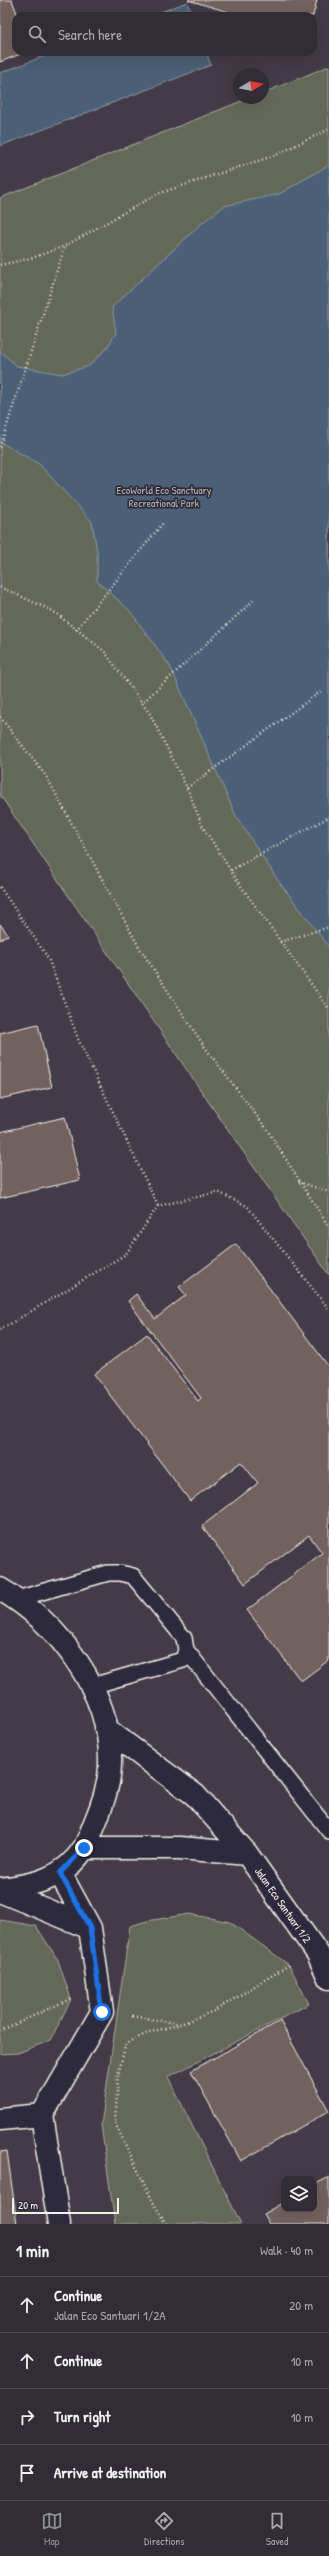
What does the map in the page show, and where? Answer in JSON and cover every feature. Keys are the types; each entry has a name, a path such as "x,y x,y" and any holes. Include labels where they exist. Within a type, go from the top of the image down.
{"street":[{"path":"0,1890 33,1885 60,1873 84,1848 104,1799 110,1764 106,1729 92,1686 74,1657 49,1629 8,1594"},
{"name":"Jalan Eco Santuari 1/2","path":"106,1729 195,1795 247,1854 318,1954 329,1978"},
{"path":"84,1848 180,1848 247,1854"},
{"path":"59,2224 42,2115 102,2012 90,1928 60,1873"},
{"path":"0,1890 90,1928"},
{"path":"0,2119 42,2115"}],"lane":[{"path":"8,1594 108,1573 120,1573 133,1576 184,1638 186,1650 183,1660 92,1686"},
{"path":"186,1650 329,1830"}],"path":[{"path":"0,265 32,258 65,246 157,194 276,156 329,130"},
{"path":"0,447 32,343 65,246"},
{"path":"76,630 163,523"},
{"path":"0,587 52,611 104,651 141,704 150,714 187,788 203,827 280,942 329,1009"},
{"path":"141,704 254,600"},
{"path":"187,788 324,690"},
{"path":"0,717 46,776 139,947 204,1046 266,1128 298,1182 329,1227"},
{"path":"231,870 329,817"},
{"path":"0,887 48,958 79,1041 158,1206"},
{"path":"280,942 329,926"},
{"path":"298,1182 329,1192"},
{"path":"0,1330 126,1254 158,1206 218,1192 247,1206 329,1310"},
{"path":"166,2224 152,2200 115,2123 118,2075 126,2042 150,2032 181,2024 216,2010 289,1965 318,1954"},
{"path":"0,2031 70,1999 102,2012 181,2024"}],"green space":[{"name":"EcoWorld Eco Sanctuary Recreational Park","path":"329,66 329,1275 210,1104 0,795 0,198 234,104 269,104 269,91"},
{"path":"189,1914 230,1922 289,1965 309,2004 168,2077 241,2224 115,2224 101,2125 130,1926 147,1921"},
{"path":"0,1920 36,1926 58,1960 71,1999 51,2040 18,2053 0,2054"}],"water":[{"path":"187,2 191,12 161,12"},
{"path":"45,56 208,56 211,65 0,146 0,73"},
{"path":"329,165 329,947 279,882 236,816 170,666 130,611 97,581 97,551 92,522 39,464 0,442 0,351 17,366 62,374 89,366 106,349 116,333 112,307 202,223 224,206 279,194"}],"building":[{"path":"0,0 12,0 16,12 12,12 12,56 16,56 0,62"},
{"path":"188,0 317,0 314,12 228,12"},
{"path":"0,924 8,935 0,940"},
{"path":"38,1024 52,1087 0,1099 0,1033"},
{"path":"65,1117 80,1180 0,1198 0,1132"},
{"path":"236,1244 329,1367 329,1660 301,1681 247,1610 322,1553 309,1535 245,1584 202,1526 258,1483 241,1462 190,1501 94,1374 147,1334 198,1401 201,1398 128,1301 136,1294 155,1319 186,1295 179,1287"},
{"path":"280,2021 329,2111 241,2161 191,2071"},
{"path":"7,2151 17,2224 0,2224 0,2152"},
{"path":"329,2177 329,2224 269,2224 263,2214 281,2204 281,2212 317,2212 317,2183"}],"route":[{"path":"84,1848 60,1873 90,1928 102,2012"}]}
